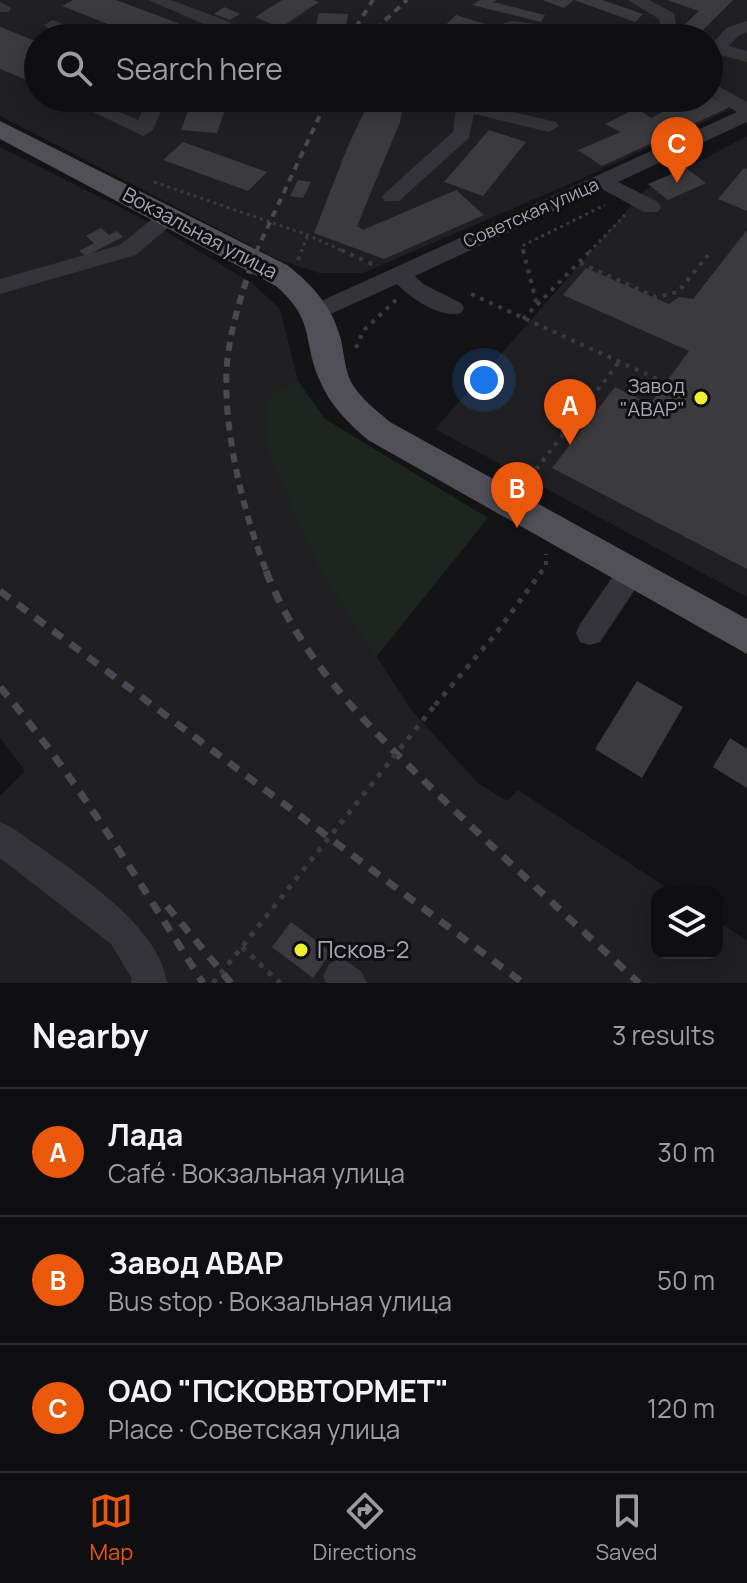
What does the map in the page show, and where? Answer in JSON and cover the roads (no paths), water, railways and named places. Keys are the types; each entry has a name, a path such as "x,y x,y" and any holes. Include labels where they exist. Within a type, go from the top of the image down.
{"main road":[{"name":"Вокзальная улица","path":"0,129 277,272 307,296 326,338 330,367 338,387 363,418 379,431 747,638"}],"street":[{"path":"636,0 668,17 668,24"},
{"path":"161,1 219,24"},
{"path":"723,40 747,26"},
{"path":"723,50 747,57"},
{"path":"723,97 747,113"},
{"path":"104,112 143,130 151,112"},
{"path":"392,197 462,134 465,112"},
{"path":"488,112 549,126"},
{"name":"Советская улица","path":"316,312 747,113"},
{"path":"602,181 645,204"},
{"path":"0,287 128,250 170,215"},
{"path":"398,276 457,299"},
{"path":"590,633 630,574"},
{"path":"0,838 123,932 148,972 149,983"}],"railway":[{"path":"358,24 373,0"},
{"path":"381,24 407,0"},
{"path":"256,252 321,112"},
{"path":"257,250 232,334 226,388 236,470 267,573"},
{"path":"266,571 301,639 322,670 371,727 452,808 639,983"},
{"path":"0,591 523,983"},
{"path":"0,687 81,794 203,983"},
{"path":"167,906 231,983"}],"place":[{"name":"ОАО \"ПСКОВВТОРМЕТ\"","path":"677,183"},
{"name":"Завод \"АВАР\"","path":"701,398"},
{"name":"Лада","path":"570,445"},
{"name":"Завод АВАР","path":"517,528"},
{"name":"Псков-2","path":"301,950"}]}
